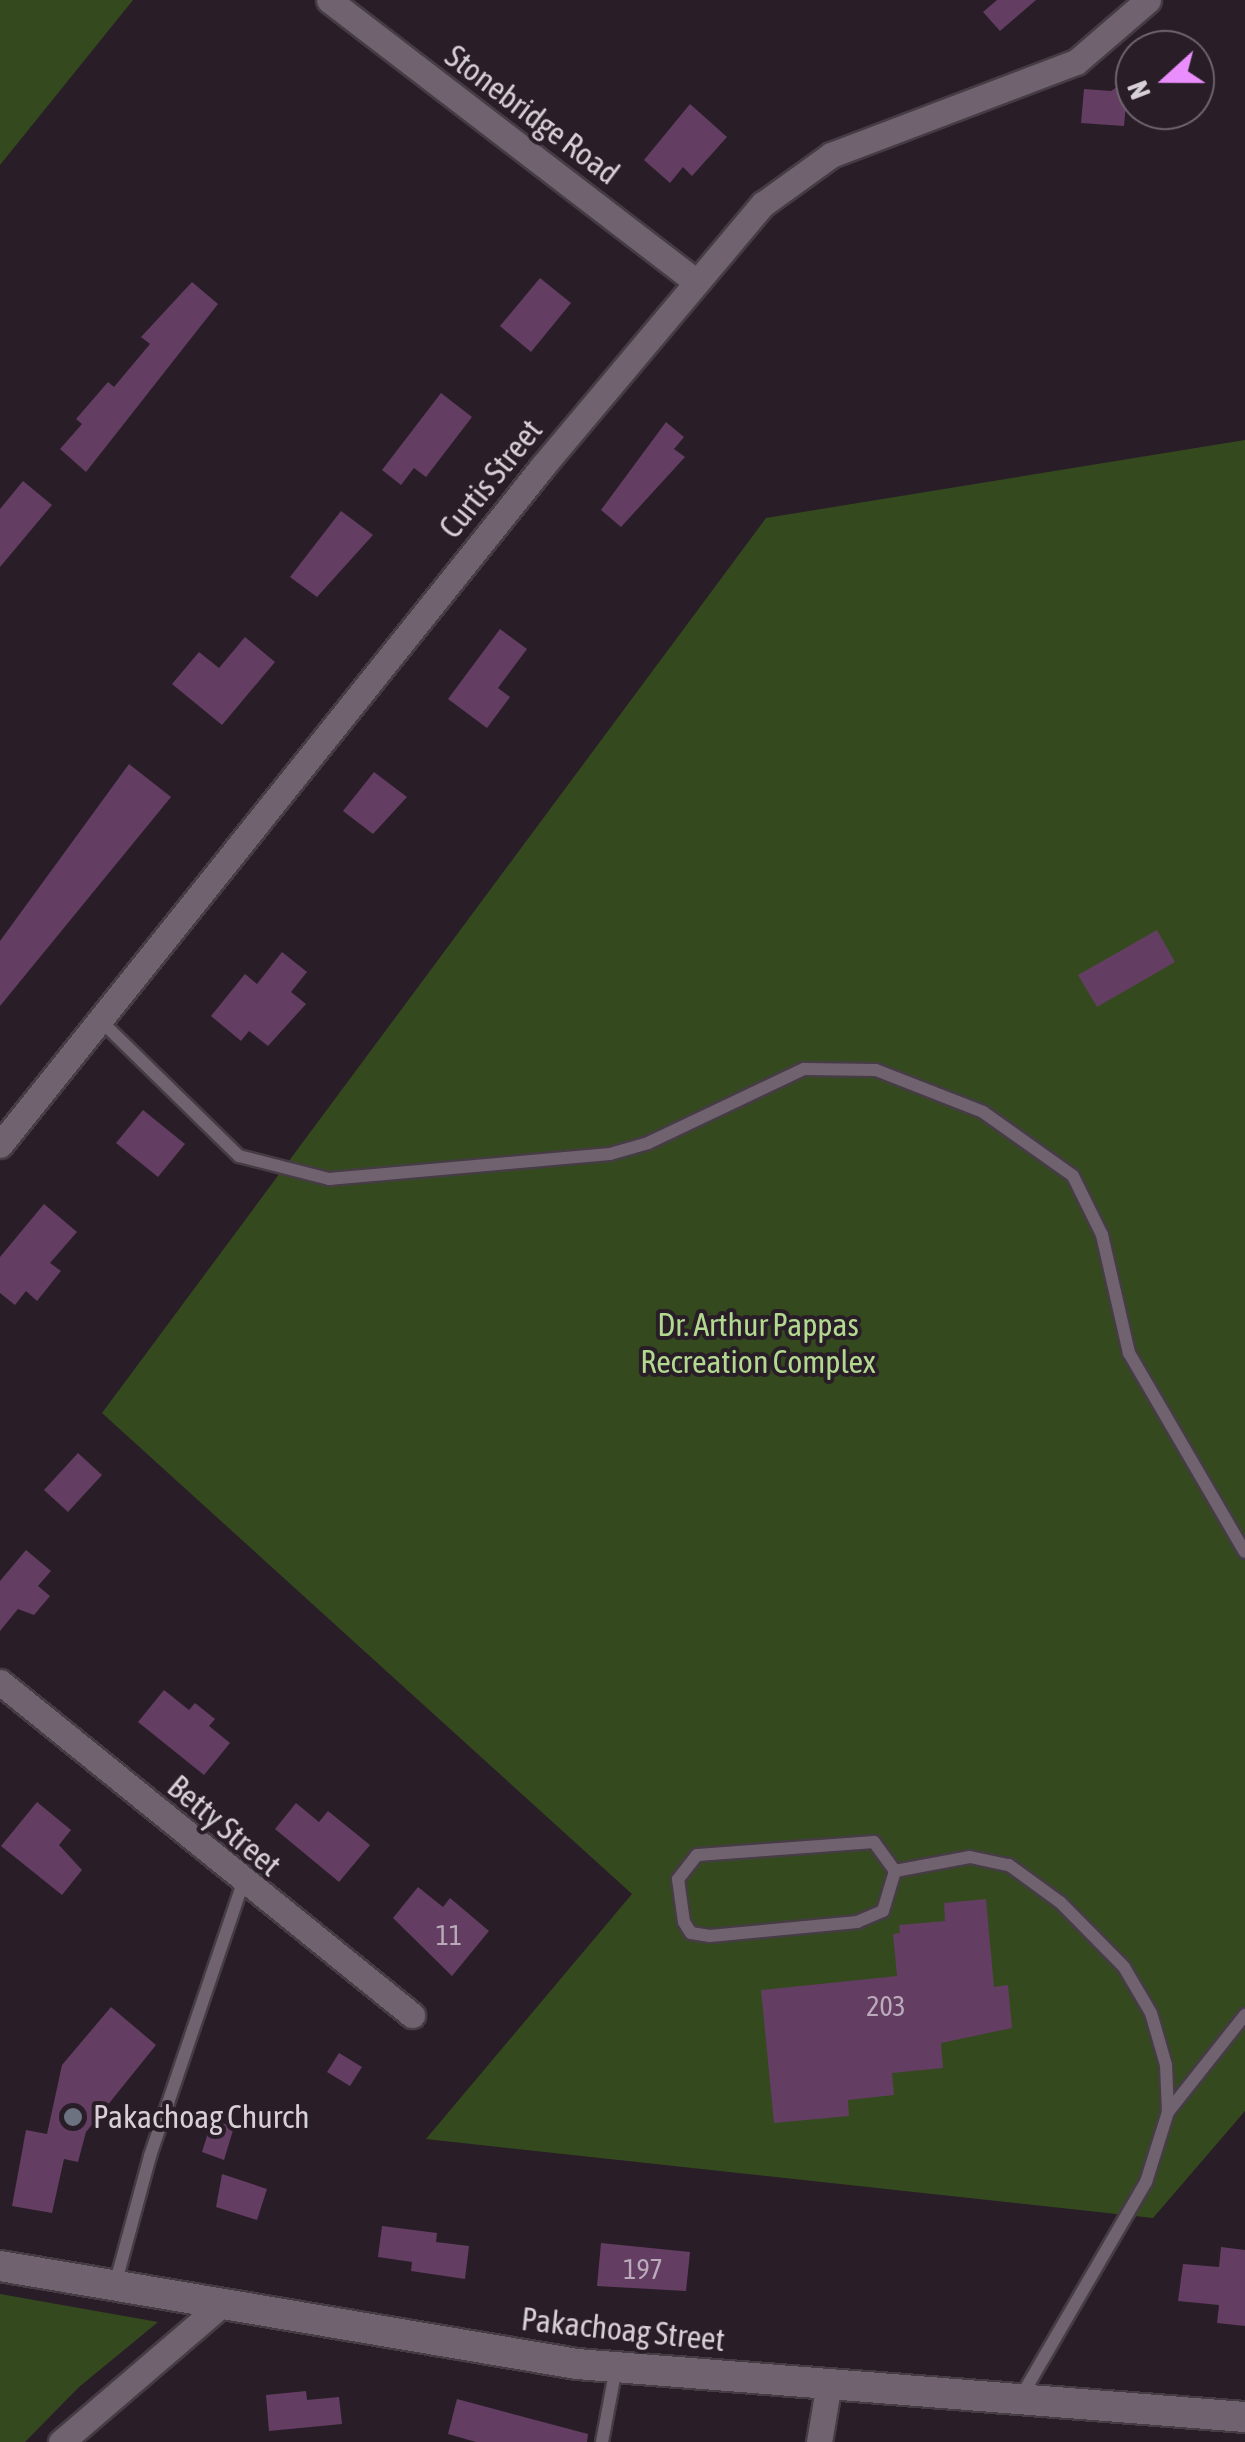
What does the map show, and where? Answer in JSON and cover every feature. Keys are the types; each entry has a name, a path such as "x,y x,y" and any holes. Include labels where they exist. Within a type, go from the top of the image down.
{"street":[{"name":"Stonebridge Road","path":"328,0 696,282"},
{"name":"Curtis Street","path":"0,1145 763,204 802,171 1076,62 1148,0"},
{"name":"Betty Street","path":"0,1682 243,1884 412,2015"},
{"name":"Pakachoag Street","path":"0,2266 616,2368 1022,2396 1245,2417"},
{"path":"61,2442 222,2304"},
{"path":"818,2442 829,2383"}],"lane":[{"path":"101,1020 239,1156 330,1179 610,1154 648,1142 804,1069 876,1070 983,1112 1073,1176 1102,1235 1128,1352 1245,1552"},
{"path":"874,1842 895,1870 883,1911 858,1922 710,1936 691,1933 684,1922 678,1879 697,1855 874,1842"},
{"path":"895,1870 970,1857 1010,1865 1060,1902 1124,1968 1151,2013 1166,2065 1168,2112 1146,2182 1022,2396"},
{"path":"115,2285 150,2156 243,1884"},
{"path":"1168,2112 1245,2015"},
{"path":"602,2442 616,2368"}],"green space":[{"path":"0,0 133,0 0,165"},
{"name":"Dr. Arthur Pappas Recreation Complex","path":"1245,440 1245,2111 1153,2218 426,2139 632,1894 102,1413 766,518"},
{"path":"0,2294 158,2322 79,2387 25,2442 0,2442"}],"building":[{"path":"997,0 1036,0 1000,31 983,12"},
{"path":"1115,88 1115,125 1081,123 1084,89"},
{"path":"690,104 727,137 692,176 683,167 670,183 644,160"},
{"path":"540,278 571,303 531,352 500,326"},
{"path":"192,282 218,304 86,472 60,449 82,424 76,419 108,382 114,387 150,344 141,337"},
{"path":"441,393 472,417 426,477 414,468 401,485 382,470"},
{"path":"666,422 684,437 674,449 685,457 621,527 601,510"},
{"path":"23,481 52,505 0,567 0,509"},
{"path":"341,511 373,535 317,597 290,577"},
{"path":"500,629 527,649 498,688 510,697 487,728 448,699"},
{"path":"245,637 275,662 222,725 172,684 199,652 219,668"},
{"path":"129,764 171,797 0,1006 0,941"},
{"path":"374,772 407,797 373,834 343,811"},
{"path":"1157,930 1175,962 1097,1007 1078,975"},
{"path":"282,952 307,972 291,992 306,1004 268,1046 249,1031 241,1041 211,1016 245,974 257,984"},
{"path":"143,1110 185,1144 158,1177 116,1143"},
{"path":"44,1204 77,1232 50,1263 61,1271 37,1301 26,1291 15,1305 0,1293 0,1257"},
{"path":"78,1453 102,1475 68,1512 44,1490"},
{"path":"26,1550 51,1571 38,1586 50,1596 34,1615 18,1609 0,1631 0,1581"},
{"path":"164,1690 189,1710 195,1703 215,1719 209,1726 230,1743 204,1775 138,1722"},
{"path":"37,1802 71,1830 59,1845 82,1870 62,1895 1,1846"},
{"path":"296,1803 319,1822 328,1811 370,1845 339,1882 275,1829"},
{"path":"418,1887 443,1907 450,1898 489,1931 452,1976 393,1918"},
{"path":"986,1899 994,1987 1008,1985 1012,2028 941,2043 943,2068 892,2073 894,2095 848,2100 849,2116 774,2123 761,1990 897,1976 893,1934 900,1933 899,1925 945,1921 944,1903"},
{"name":"Pakachoag Church","path":"111,2007 156,2045 86,2132 78,2162 64,2159 52,2213 12,2206 26,2130 47,2134 62,2065"},
{"path":"339,2053 362,2067 350,2086 327,2072"},
{"path":"212,2120 234,2127 224,2160 202,2152"},
{"path":"222,2174 267,2189 257,2220 216,2207"},
{"path":"382,2226 437,2233 436,2242 469,2246 465,2279 411,2271 412,2262 378,2257"},
{"path":"601,2243 690,2252 686,2291 597,2286"},
{"path":"1221,2247 1245,2250 1245,2326 1217,2323 1219,2305 1178,2301 1183,2264 1219,2267"},
{"path":"306,2391 307,2400 339,2397 342,2424 269,2431 266,2395"},
{"path":"457,2399 588,2434 587,2442 476,2442 448,2434"}],"place":[{"name":"Pakachoag Church","path":"73,2117"}]}
